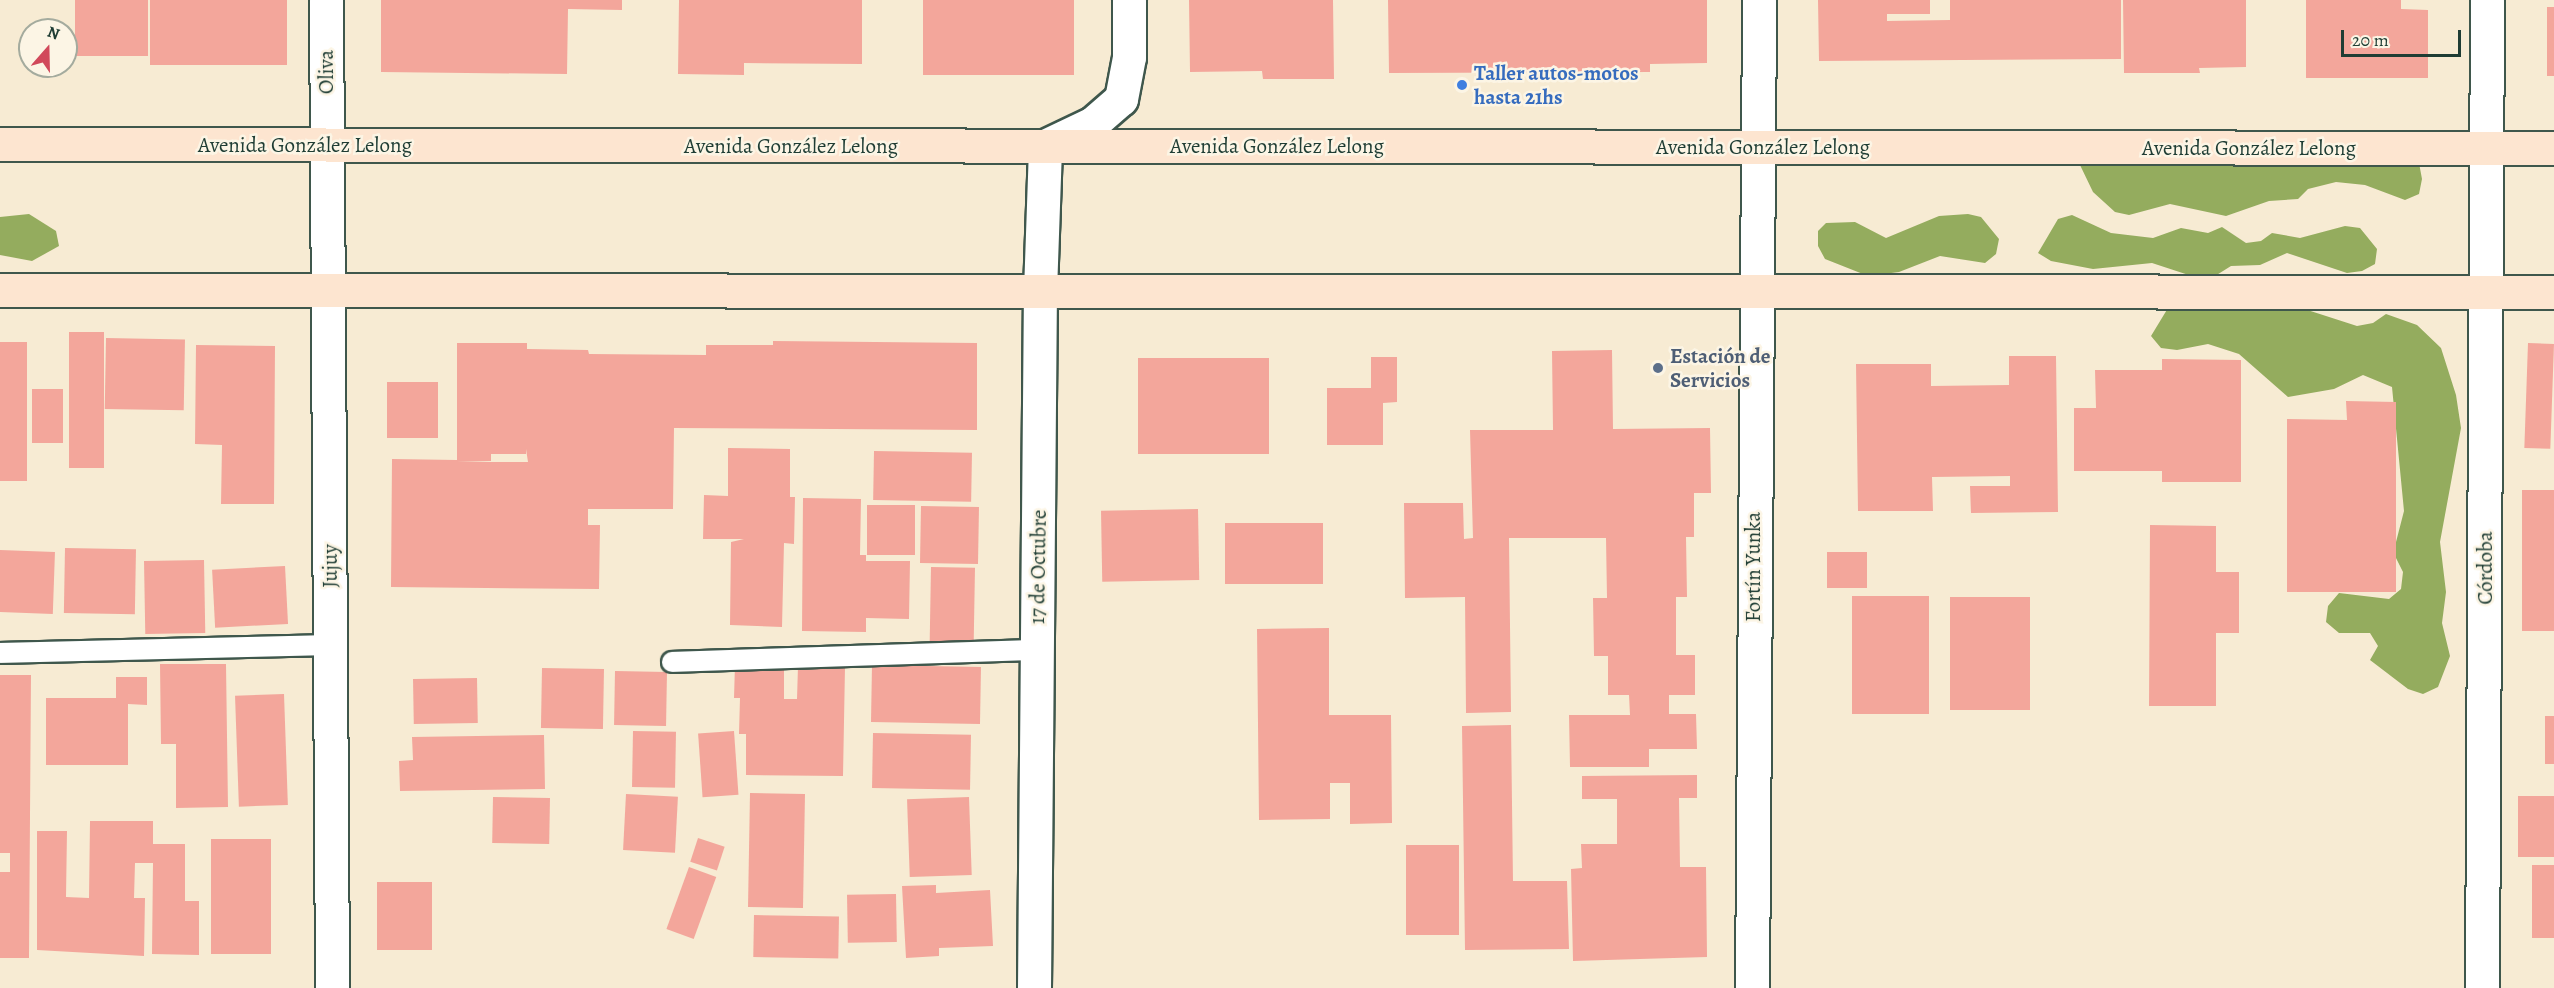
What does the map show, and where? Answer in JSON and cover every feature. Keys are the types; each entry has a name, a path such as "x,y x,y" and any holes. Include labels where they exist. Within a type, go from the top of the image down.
{"main road":[{"name":"Avenida González Lelong","path":"0,144 2554,148"},
{"path":"0,290 2554,292"}],"street":[{"name":"Oliva","path":"326,0 326,145"},
{"path":"1045,146 1093,123 1121,99 1129,57 1129,0"},
{"name":"Fortín Yunka","path":"1752,988 1754,291 1759,0"},
{"name":"Córdoba","path":"2482,988 2487,0"},
{"name":"Jujuy","path":"326,145 329,290 332,988"},
{"name":"17 de Octubre","path":"1034,988 1040,291 1045,146"}],"lane":[{"path":"0,653 331,645"},
{"path":"672,662 1037,650"}],"green space":[{"path":"2079,150 2319,158 2361,166 2404,153 2419,163 2422,179 2419,194 2405,200 2365,185 2336,182 2308,189 2298,199 2269,201 2226,216 2170,204 2129,215 2115,212 2093,192 2080,165"},
{"path":"29,214 56,231 59,246 32,261 0,255 0,217"},
{"path":"1968,214 1981,217 1999,239 1996,254 1985,263 1940,256 1899,272 1868,276 1825,259 1818,246 1818,231 1826,223 1855,222 1886,238 1939,216"},
{"path":"2072,215 2111,233 2153,238 2181,228 2208,233 2222,227 2246,243 2261,241 2272,233 2300,238 2345,226 2360,228 2377,249 2375,264 2362,271 2347,273 2287,253 2260,265 2231,266 2207,281 2152,263 2093,269 2051,261 2038,253 2058,219"},
{"path":"2295,306 2357,326 2373,323 2386,314 2417,325 2441,348 2456,395 2461,428 2440,542 2446,592 2442,623 2450,656 2438,687 2423,694 2408,689 2370,660 2378,646 2370,633 2339,633 2326,622 2328,606 2339,593 2389,599 2401,589 2403,572 2396,558 2396,542 2404,511 2392,387 2363,375 2334,389 2288,397 2239,354 2208,344 2177,350 2161,348 2151,336 2168,308"}],"building":[{"path":"75,0 148,0 148,56 78,56 78,18 75,18"},
{"path":"150,0 287,0 287,65 150,65"},
{"path":"381,0 622,0 622,10 568,9 567,74 381,72"},
{"path":"679,0 862,0 862,64 744,63 744,75 678,74"},
{"path":"923,0 1074,0 1074,75 923,75"},
{"path":"1189,0 1333,0 1334,79 1263,79 1262,71 1190,72"},
{"path":"1388,0 1707,0 1707,63 1650,64 1650,72 1389,73"},
{"path":"1818,0 1930,0 1930,14 1887,14 1887,21 1950,20 1950,0 2121,0 2121,59 1819,61"},
{"path":"2123,0 2246,0 2246,67 2199,68 2200,73 2124,73"},
{"path":"2306,0 2401,0 2401,9 2428,10 2428,78 2306,78"},
{"path":"2547,7 2554,7 2554,76 2547,76"},
{"path":"69,332 104,332 104,468 69,468"},
{"path":"106,338 185,339 184,410 105,409"},
{"path":"773,341 977,343 977,430 674,428 673,509 588,509 588,525 600,525 599,589 391,587 392,459 457,460 457,343 527,343 527,349 588,350 589,354 706,355 706,345 773,345","holes":["526,449 528,462 457,462 491,461 491,454 526,454"]},
{"path":"0,342 27,342 27,481 0,481"},
{"path":"2528,343 2554,344 2550,449 2524,448"},
{"path":"196,345 275,346 274,504 221,504 222,445 195,444"},
{"path":"1612,350 1613,429 1710,428 1711,493 1694,493 1694,537 1686,537 1687,597 1676,597 1676,655 1695,655 1695,695 1669,695 1669,714 1696,714 1697,749 1649,749 1649,767 1570,767 1569,715 1630,715 1629,695 1608,695 1608,656 1594,656 1593,598 1607,598 1606,538 1509,538 1511,712 1466,713 1465,597 1405,598 1404,503 1463,503 1464,539 1473,538 1470,430 1553,430 1552,351"},
{"path":"2009,356 2056,356 2058,512 1971,513 1970,486 2010,486 2010,476 1932,477 1933,511 1858,511 1856,364 1931,364 1931,386 2009,385"},
{"path":"1371,357 1397,357 1397,402 1383,403 1383,445 1327,445 1327,388 1371,388"},
{"path":"1138,358 1269,358 1269,454 1138,454"},
{"path":"2162,359 2241,360 2241,482 2162,482 2162,471 2074,471 2074,408 2096,408 2095,370 2162,370"},
{"path":"387,382 438,382 438,438 387,438"},
{"path":"32,389 63,389 63,443 32,443"},
{"path":"2346,401 2396,402 2396,592 2287,592 2287,419 2347,420"},
{"path":"728,448 790,449 790,497 795,497 794,544 784,543 782,627 730,625 731,542 744,539 703,539 704,495 728,496"},
{"path":"874,451 972,453 971,502 873,500"},
{"path":"2522,490 2554,490 2554,631 2522,631"},
{"path":"803,498 861,499 860,555 866,555 866,561 910,561 909,619 866,618 866,632 802,631"},
{"path":"867,505 915,505 915,555 867,555"},
{"path":"921,506 979,507 978,564 920,563"},
{"path":"1198,509 1199,580 1102,582 1101,511"},
{"path":"1225,523 1323,523 1323,584 1225,584"},
{"path":"2150,525 2216,526 2216,572 2239,572 2239,633 2216,633 2216,706 2149,706"},
{"path":"65,548 136,549 135,614 64,613"},
{"path":"0,550 55,552 53,614 0,612"},
{"path":"1827,552 1867,552 1867,588 1827,588"},
{"path":"204,560 205,633 145,634 144,561"},
{"path":"285,566 288,624 215,628 212,570"},
{"path":"931,567 975,568 974,645 930,644"},
{"path":"1852,596 1929,596 1929,714 1852,714"},
{"path":"1950,597 2030,597 2030,710 1950,710"},
{"path":"1329,628 1329,715 1391,715 1392,823 1350,824 1350,783 1330,783 1330,819 1259,820 1257,629"},
{"path":"160,664 226,664 228,807 176,808 176,744 161,744"},
{"path":"735,664 784,665 784,699 797,699 798,666 845,667 843,776 746,775 746,734 739,734 740,698 734,698"},
{"path":"872,665 981,667 980,724 871,722"},
{"path":"542,668 604,669 603,729 541,728"},
{"path":"615,671 667,672 666,726 614,725"},
{"path":"0,675 31,675 29,958 0,958 0,872 10,872 10,853 0,853"},
{"path":"116,677 147,677 147,705 128,704 128,765 46,765 46,698 116,698"},
{"path":"477,678 478,723 414,724 413,679"},
{"path":"284,694 288,805 239,807 235,696"},
{"path":"2545,716 2554,716 2554,764 2545,764"},
{"path":"1511,725 1513,881 1567,881 1569,949 1465,950 1462,726"},
{"path":"633,731 676,732 675,788 632,787"},
{"path":"734,731 738,795 703,797 698,734"},
{"path":"873,733 971,735 970,790 872,788"},
{"path":"544,735 545,789 400,791 399,761 413,760 412,737"},
{"path":"1697,775 1697,798 1679,798 1680,867 1706,867 1707,957 1573,961 1571,869 1582,868 1581,844 1617,844 1617,799 1582,799 1582,776"},
{"path":"750,793 805,794 803,908 748,907"},
{"path":"626,794 678,797 675,853 623,850"},
{"path":"2518,796 2554,796 2554,857 2518,857"},
{"path":"493,797 550,798 549,844 492,843"},
{"path":"969,797 972,875 910,877 907,799"},
{"path":"90,821 153,821 153,844 185,844 185,901 199,901 199,955 152,954 153,863 135,863 134,898 145,898 144,956 37,950 37,831 67,831 66,897 89,898"},
{"path":"698,838 725,847 717,870 690,862"},
{"path":"211,839 271,839 271,954 211,954"},
{"path":"1406,845 1459,845 1459,935 1406,935"},
{"path":"2532,865 2554,865 2554,938 2532,938"},
{"path":"689,867 716,877 694,939 666,929"},
{"path":"377,882 432,882 432,950 377,950"},
{"path":"936,885 936,893 990,890 993,946 939,948 939,956 906,958 902,886"},
{"path":"896,894 897,942 848,943 847,895"},
{"path":"754,915 839,916 838,958 753,957"}],"place":[{"name":"Taller autos-motos hasta 21hs","path":"1462,85"},
{"name":"Estación de Servicios","path":"1658,368"}]}
